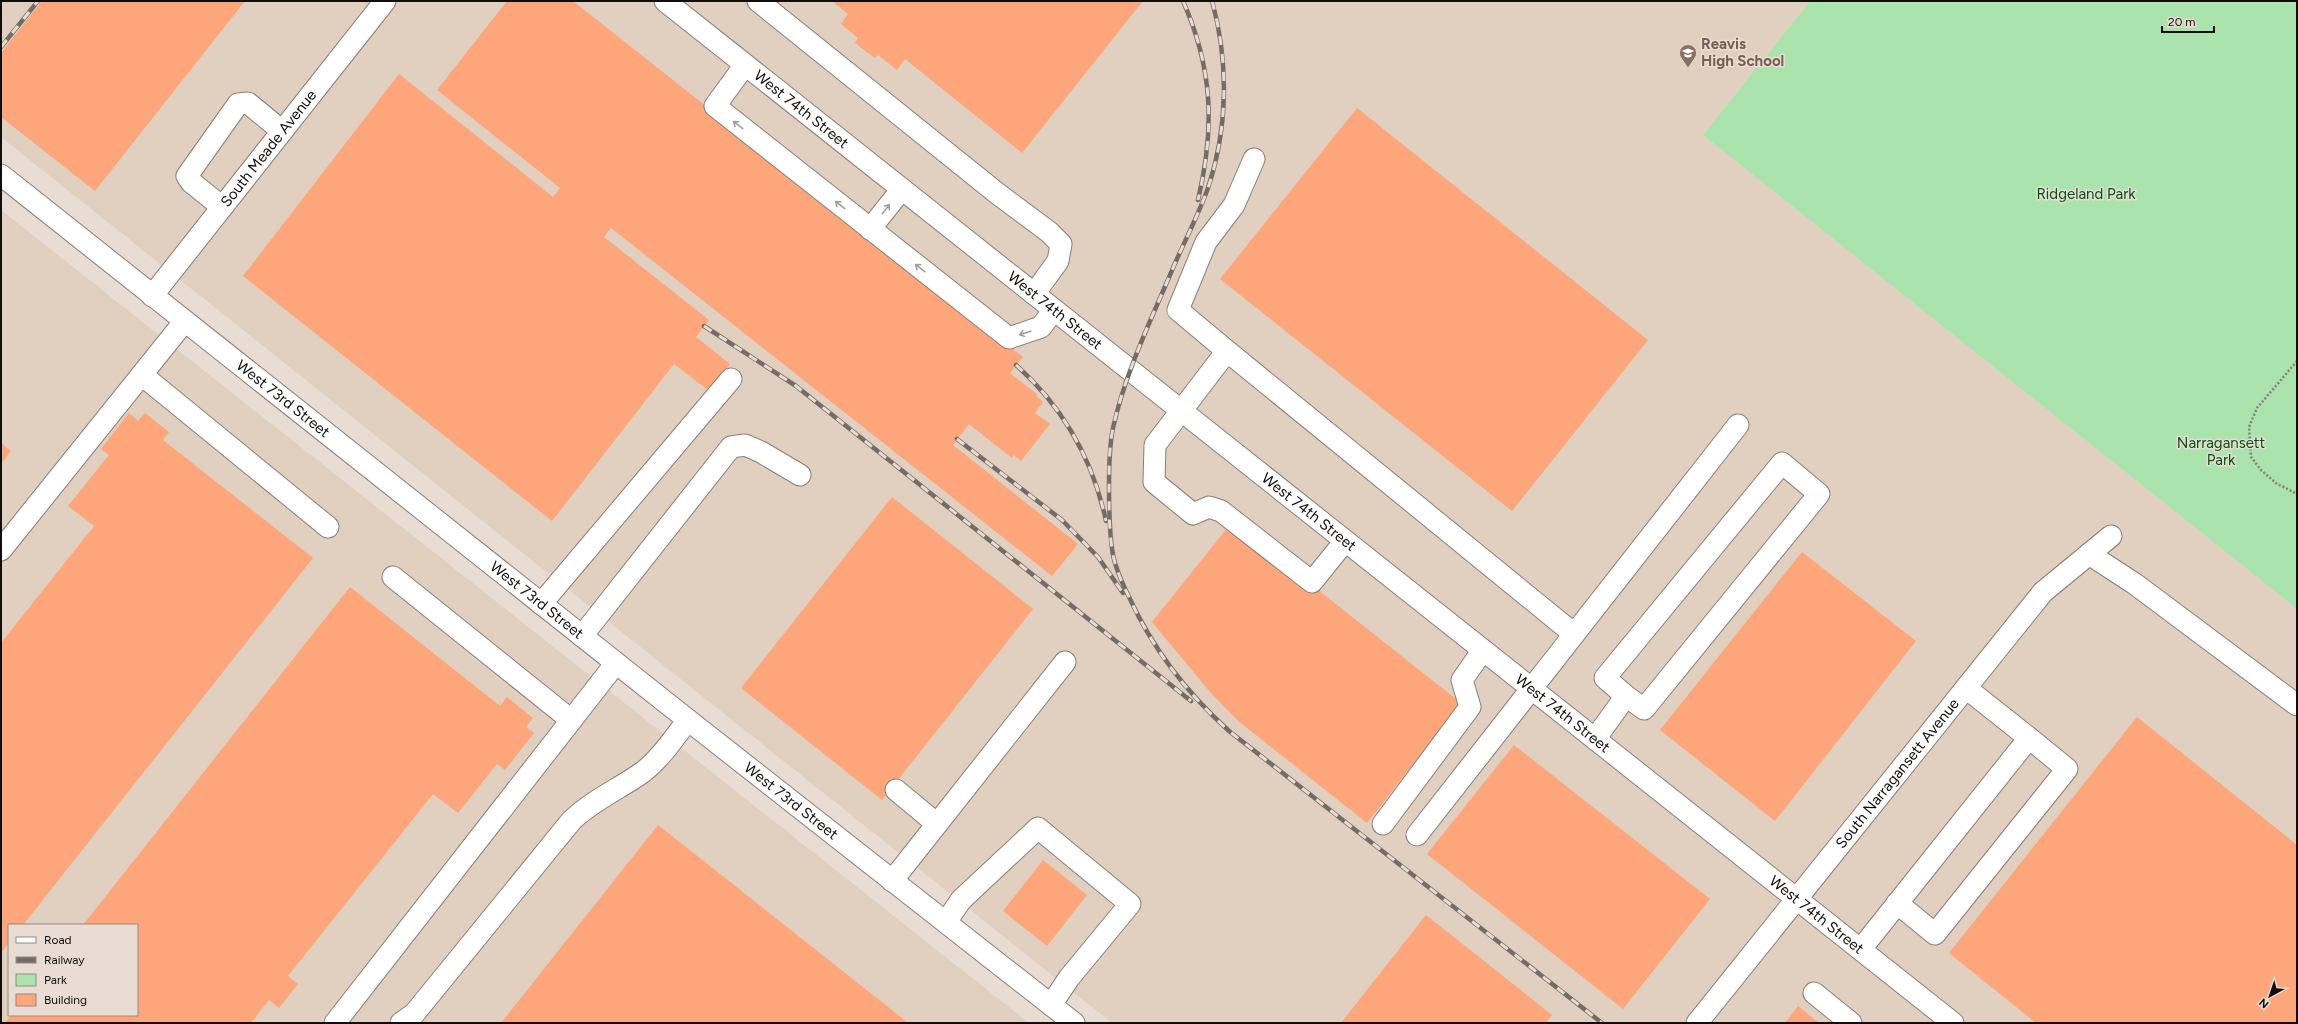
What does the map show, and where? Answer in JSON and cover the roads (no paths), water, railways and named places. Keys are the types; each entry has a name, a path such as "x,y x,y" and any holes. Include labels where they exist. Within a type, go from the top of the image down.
{"street":[{"name":"South Meade Avenue","path":"152,296 385,1"},
{"name":"West 74th Street","path":"664,1 1034,294 1180,412 1797,898 1953,1023"},
{"path":"758,1 998,194 1049,232 1061,244 1058,261 1034,294"},
{"path":"745,65 715,106 870,229 1009,338 1041,327 1054,310"},
{"path":"222,207 191,182 187,176 238,104 248,103 282,131"},
{"path":"1254,159 1234,205 1206,242 1178,310 1574,634"},
{"name":"West 73rd Street","path":"1,176 541,604 1074,1023"},
{"path":"870,229 902,189"},
{"path":"1,550 184,322"},
{"path":"1228,350 1155,445 1154,482 1193,514 1209,508 1221,512 1312,582 1345,542"},
{"path":"142,375 328,527"},
{"path":"541,604 731,379"},
{"path":"1417,834 1738,425"},
{"path":"582,636 731,447 745,445 761,452 800,475"},
{"path":"1782,463 1819,494 1644,709 1626,696 1605,678 1782,463"},
{"name":"South Narragansett Avenue","path":"1697,1023 2043,592 2111,536"},
{"path":"2088,554 2135,584 2297,705"},
{"path":"393,577 571,720"},
{"path":"1383,824 1470,707 1462,680 1483,650"},
{"path":"892,881 1065,662"},
{"path":"335,1023 616,663"},
{"path":"1897,903 1935,934 2067,769 1966,688"},
{"path":"1595,739 1626,696"},
{"path":"401,1023 414,1014 572,820 601,797 643,772 668,746 688,720"},
{"path":"1861,949 2029,738"},
{"path":"896,790 937,824"},
{"path":"946,922 961,900 1038,828 1130,904 1069,978 1051,1005"},
{"path":"1814,993 1851,1023"}],"railway":[{"path":"1,47 38,1"},
{"path":"1183,1 1193,26 1200,51 1208,99 1209,123 1207,148 1198,200"},
{"path":"1212,1 1218,24 1221,48 1224,95 1223,119 1215,165 1208,188 1131,367 1113,428 1109,465 1109,495 1111,538 1114,561 1118,572 1139,618 1161,654 1199,702 1229,731 1602,1023"},
{"path":"704,326 796,386 1191,701"},
{"path":"1016,365 1033,381 1048,399 1074,436 1093,477 1106,521"},
{"path":"957,439 1062,520 1098,557 1123,593"}],"place":[{"name":"Reavis High School","path":"1688,68"}],"park label":[{"name":"Ridgeland Park","path":"2086,194"},
{"name":"Narragansett Park","path":"2221,452"}]}
